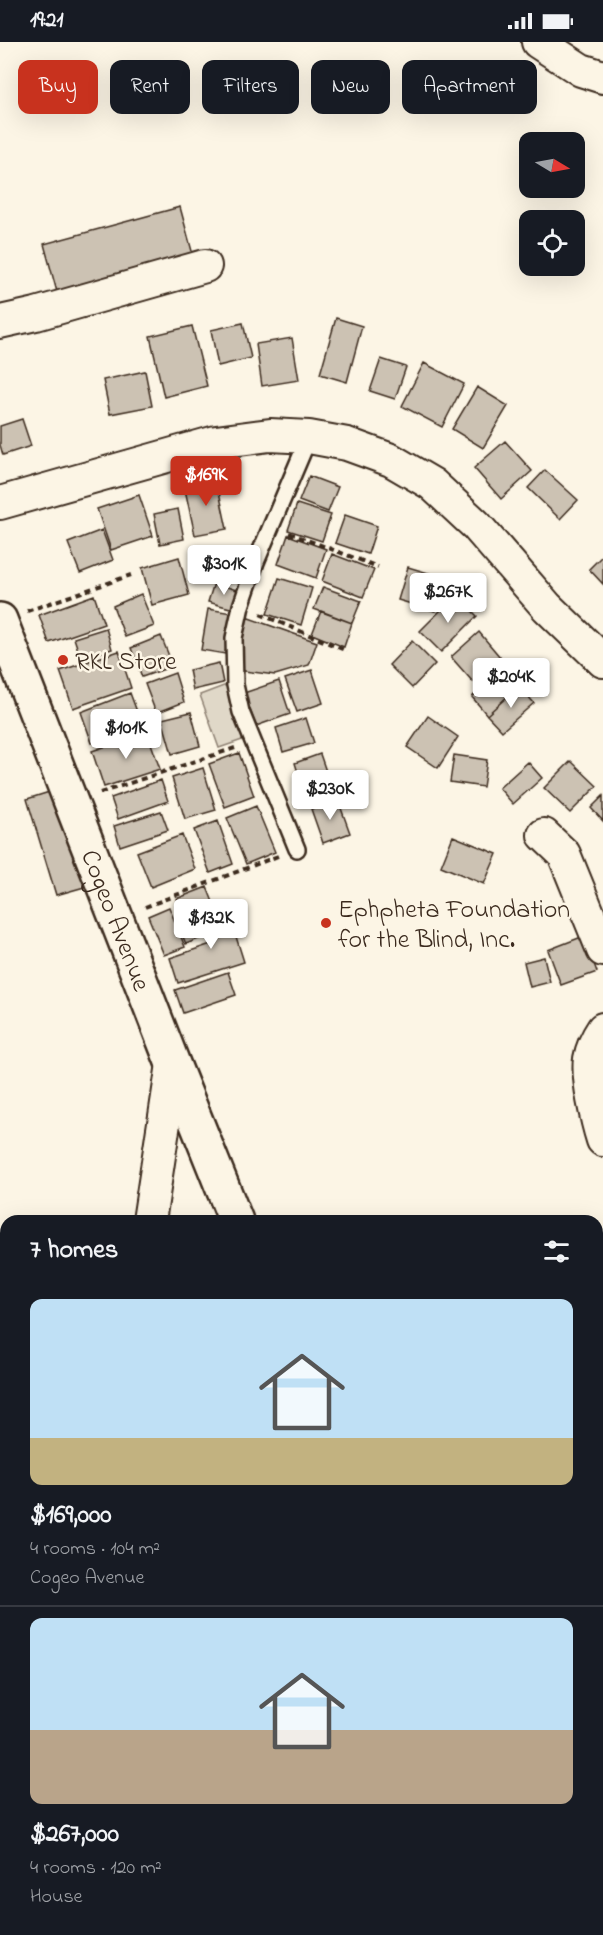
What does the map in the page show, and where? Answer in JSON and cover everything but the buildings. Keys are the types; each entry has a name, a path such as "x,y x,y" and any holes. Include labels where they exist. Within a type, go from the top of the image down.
{"street":[{"path":"538,42 581,70 603,77"},
{"path":"0,322 205,266"},
{"path":"0,503 216,442 270,435 309,436 348,444 391,460 432,484 476,525 547,607 603,662"},
{"name":"Cogeo Avenue","path":"0,620 9,671 71,803 234,1215"},
{"path":"544,835 564,854 603,950"},
{"path":"603,1029 596,1040 590,1060 595,1112 603,1140"},
{"path":"149,1215 173,1064"}],"lane":[{"path":"297,849 241,712 235,685 234,638 241,606 271,526 309,436"}],"path":[{"path":"271,526 378,567"},
{"path":"0,620 131,575"},
{"path":"241,606 348,651"},
{"path":"71,803 253,742"},
{"path":"116,918 297,849"}],"shaded area":[{"path":"229,684 248,738 219,748 200,695"}],"place":[{"name":"RKL Store","path":"63,660"},
{"name":"Ephpheta Foundation for the Blind, Inc.","path":"326,923"}]}
